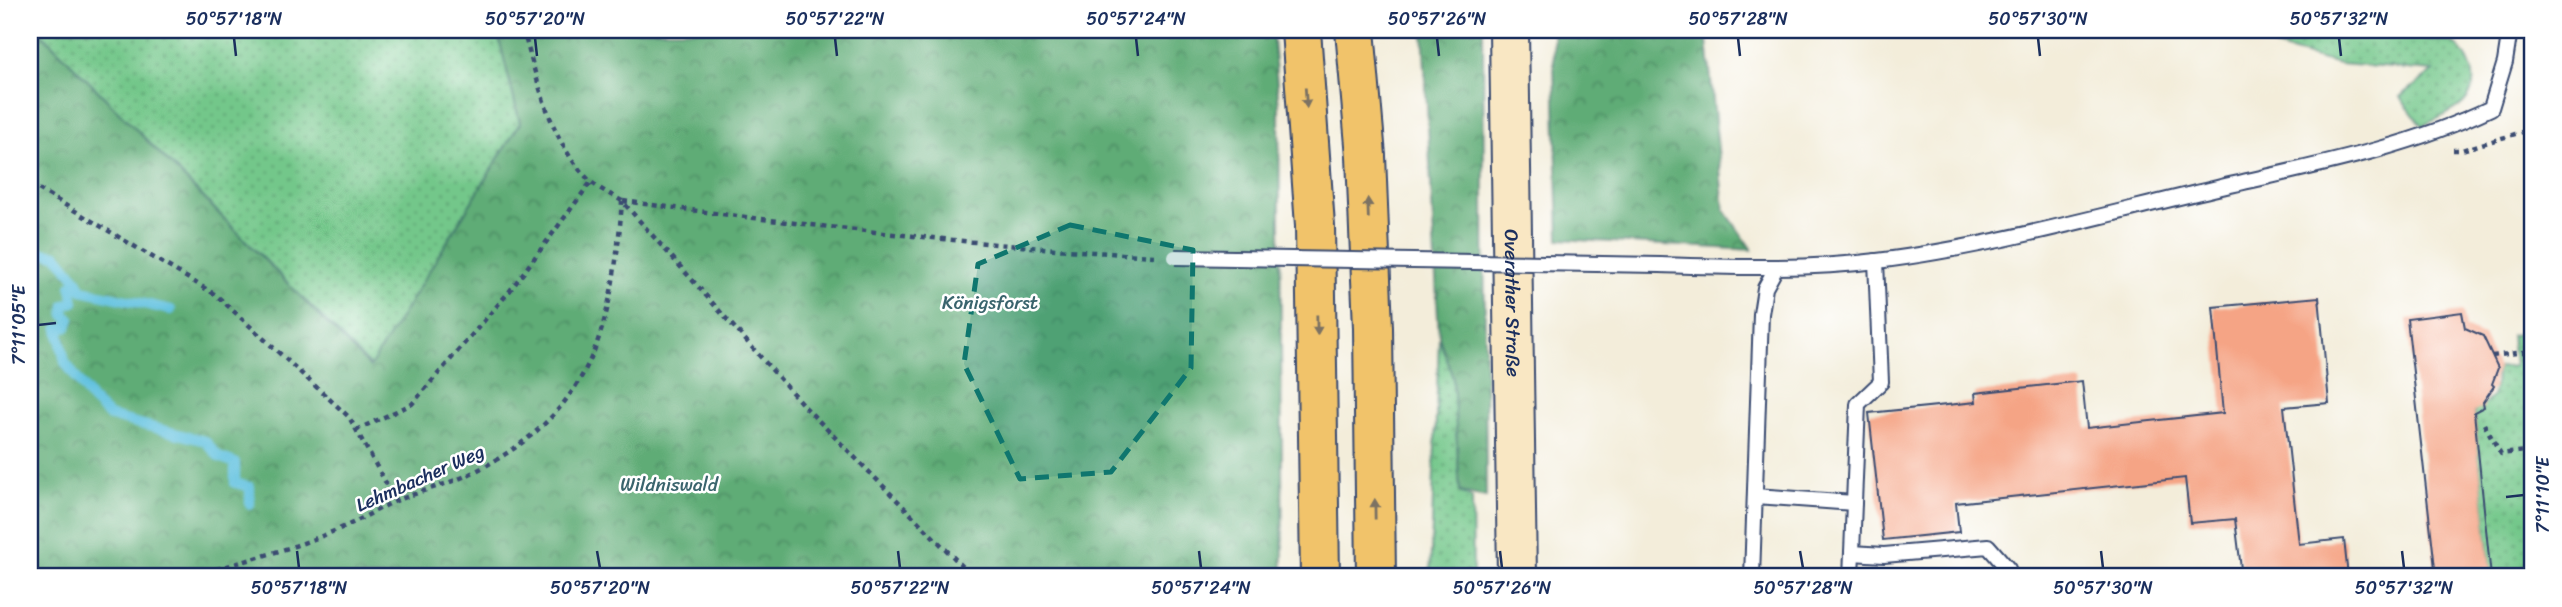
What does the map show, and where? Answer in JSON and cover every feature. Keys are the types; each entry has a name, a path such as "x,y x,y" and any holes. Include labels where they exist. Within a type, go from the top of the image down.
{"highway":[{"path":"1301,30 1315,226 1320,577"},
{"path":"1354,30 1366,156 1373,328 1376,577"}],"main road":[{"name":"Overather Straße","path":"1509,30 1517,577"}],"lane":[{"path":"1175,257 1776,268 1877,261 1975,244 2333,162 2386,149 2454,126 2491,108 2505,62 2510,30"},
{"path":"1851,577 1858,404 1881,382 1877,261"},
{"path":"1752,577 1761,314 1766,288 1776,268"},
{"path":"1755,496 1854,503"},
{"path":"1852,553 1884,555 1988,546 2008,569 2010,577"}],"path":[{"path":"523,30 545,101 562,144 591,182 622,201 805,407 973,577"},
{"path":"355,430 412,404 509,292 591,182"},
{"path":"30,184 216,295 349,417 396,501"},
{"path":"622,201 943,240 1175,257"},
{"name":"Lehmbacher Weg","path":"187,577 340,529 396,501 473,472 502,457 534,434 572,396 600,339 617,265 622,201"},
{"path":"2492,356 2531,353"},
{"path":"2484,424 2501,454 2532,450"}],"highlighted area":[{"path":"1070,225 1193,250 1191,368 1111,472 1020,479 964,364 978,264"}],"green space":[{"name":"Königsforst","path":"30,30 38,30 370,367 520,123 497,30 1272,30 1279,106 1283,577 30,577"},
{"path":"38,30 497,30 520,123 371,367"},
{"path":"1423,30 1483,30 1486,497 1460,492 1453,378 1439,337"},
{"path":"1553,30 1706,30 1724,209 1752,250 1559,239"},
{"path":"2230,30 2356,30 2454,43 2467,58 2472,70 2471,91 2451,112 2422,126 2400,97 2434,71 2339,64 2260,43"},
{"path":"2532,333 2532,571 2529,577 2491,577 2474,412 2492,397 2498,368 2514,366 2511,335"},
{"path":"1439,337 1453,378 1460,492 1472,498 1473,577 1430,577"}],"building":[{"path":"2319,297 2329,403 2284,407 2299,544 2344,539 2348,577 2242,577 2235,519 2190,523 2185,478 1956,503 1959,532 1883,540 1869,413 1976,402 1975,393 2082,381 2087,428 2223,413 2213,307"},
{"path":"2462,312 2465,328 2483,336 2498,368 2492,384 2494,386 2483,402 2484,407 2474,412 2491,577 2436,577 2407,319"}],"waterway":[{"path":"30,251 57,255 77,280 71,286 74,302 65,305 64,315 70,319 67,327 58,329 65,362 92,400 109,416 205,441 219,457 235,463 235,483 250,487 250,504"},
{"path":"77,280 82,290 171,310"}],"park label":[{"name":"Wildniswald","path":"669,484"}]}
